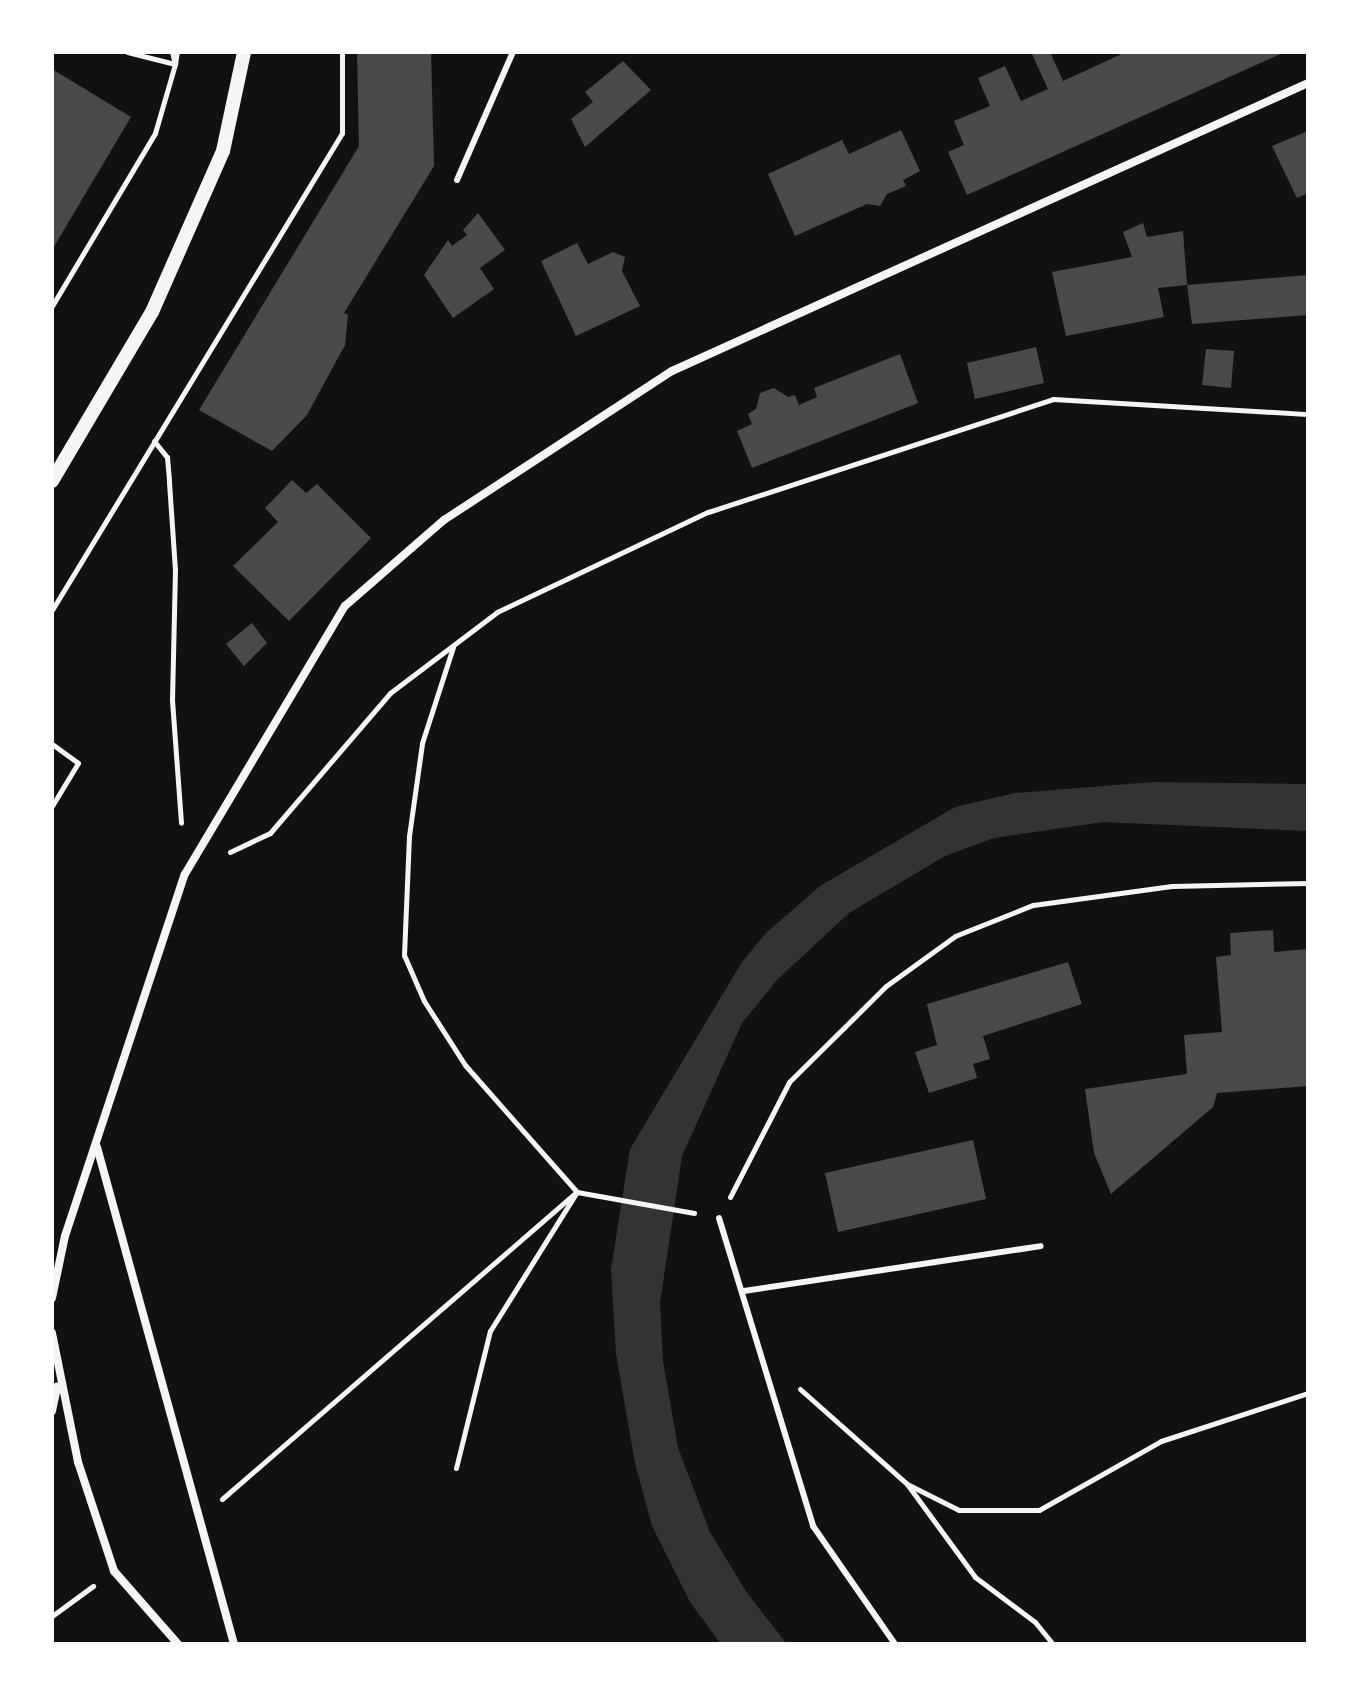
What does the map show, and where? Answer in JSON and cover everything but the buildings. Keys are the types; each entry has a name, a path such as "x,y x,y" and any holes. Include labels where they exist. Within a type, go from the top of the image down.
{"street":[{"path":"52,481 152,312 223,151 244,52"},
{"path":"52,1298 65,1236 97,1146 137,1008 185,874 345,606 444,520 672,371 1308,83"},
{"path":"97,1146 197,1521 234,1644"},
{"path":"52,1333 58,1382 114,1571 178,1644"},
{"path":"52,1411 58,1382"}],"lane":[{"path":"457,180 513,52"},
{"path":"719,1218 744,1291 757,1351 813,1526 895,1644"},
{"path":"744,1291 1041,1246"}],"path":[{"path":"127,52 175,64"},
{"path":"52,306 155,133 175,64 175,52"},
{"path":"52,610 342,133 342,52"},
{"path":"154,441 167,457 169,482 175,569 172,700 185,874 270,833 390,693 497,612 708,512 1053,399 1308,414"},
{"path":"453,645 422,743 409,836 404,955 424,1001 465,1065 577,1192 680,1210"},
{"path":"52,744 78,763 52,806"},
{"path":"719,1218 789,1082 886,986 955,936 1033,905 1172,886 1308,883"},
{"path":"456,1468 490,1331 577,1192"},
{"path":"197,1521 577,1192"},
{"path":"757,1351 907,1484 975,1577 1035,1622 1053,1644"},
{"path":"907,1484 959,1510 1039,1510 1161,1441 1308,1393"},
{"path":"52,1616 114,1571"}],"shaded area":[{"path":"1154,782 1308,784 1308,831 1103,822 994,838 945,856 849,913 777,980 742,1023 682,1156 660,1303 663,1361 678,1448 710,1532 747,1593 787,1644 721,1644 690,1602 652,1526 635,1463 616,1354 611,1269 630,1149 742,962 766,933 820,886 955,807 1015,793"}]}
